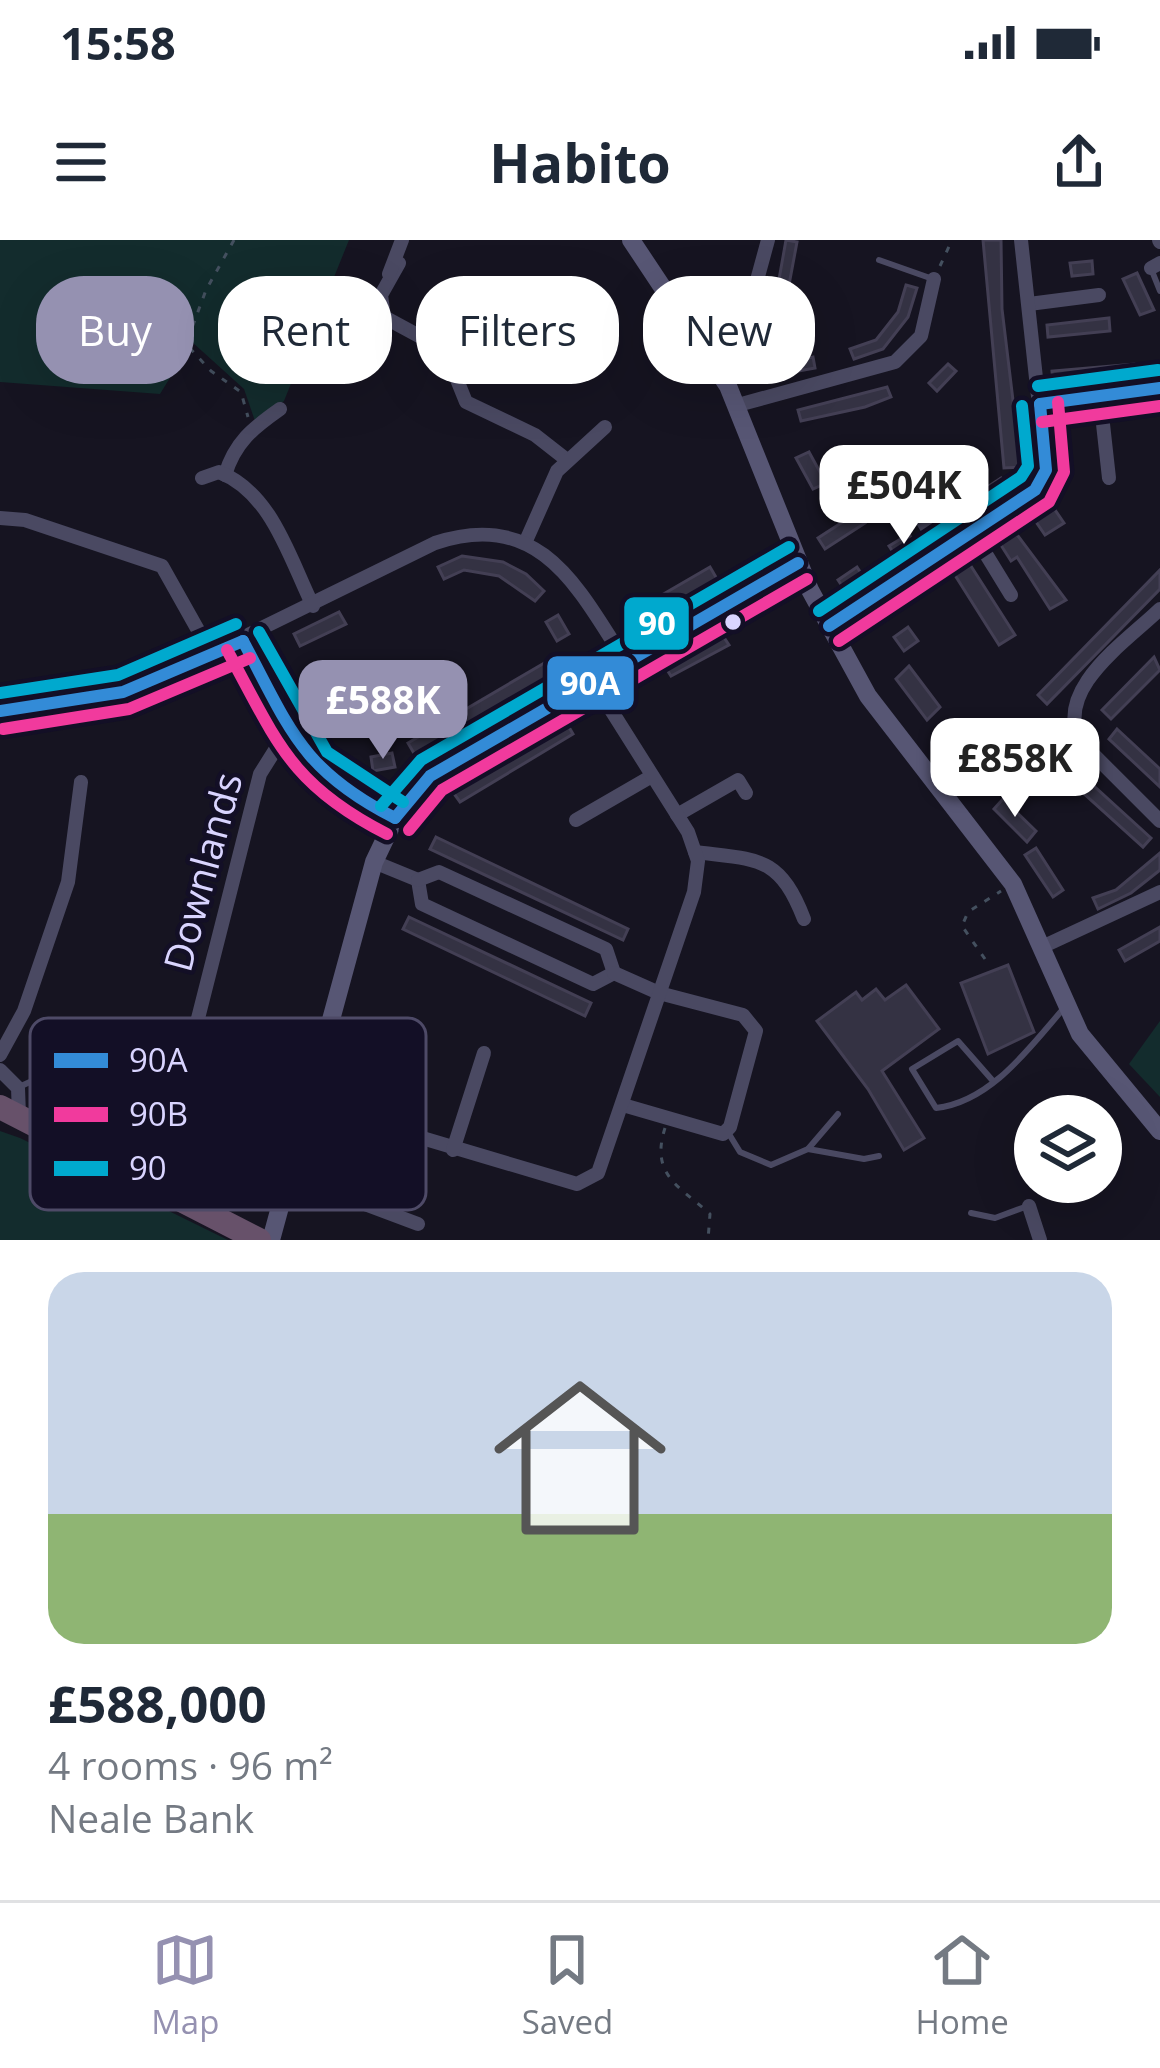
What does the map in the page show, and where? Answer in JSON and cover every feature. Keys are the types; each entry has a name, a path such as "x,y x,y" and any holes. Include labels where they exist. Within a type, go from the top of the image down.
{"highway":[{"path":"202,1210 260,1240"}],"main road":[{"path":"631,240 738,405 798,563 868,696 1013,884 1080,1034 1160,1131"},
{"path":"331,1018 374,862 395,818 430,776 798,563"},
{"path":"271,1240 280,1210"}],"street":[{"path":"402,240 391,258 394,270 379,303 384,317 416,334"},
{"path":"728,386 768,240"},
{"path":"829,626 1035,490 1046,470 1021,240"},
{"path":"738,405 895,362 921,336 934,279"},
{"path":"1029,304 1099,295"},
{"path":"459,384 466,402 535,435 567,460"},
{"path":"1040,404 1160,388"},
{"path":"1100,397 1109,478"},
{"path":"226,475 232,452 251,430 280,409"},
{"path":"525,543 542,501 567,460 605,427"},
{"path":"202,478 226,475 243,482 261,501 314,606"},
{"path":"913,505 942,553"},
{"path":"0,518 25,520 162,566 212,655"},
{"path":"973,532 1011,595"},
{"path":"0,711 123,692 212,655 458,535 507,536 562,568 627,664"},
{"path":"1160,609 1087,681 1072,726 1081,742 1160,821"},
{"path":"243,640 286,731 341,789 395,818"},
{"path":"426,1141 577,1184 590,1179 604,1163 694,892 695,852 594,683"},
{"name":"Downlands","path":"198,1018 260,774 286,731"},
{"path":"577,820 652,776"},
{"path":"676,814 738,780 746,793"},
{"path":"0,1055 24,1011 68,882 80,782"},
{"path":"695,852 773,866 788,880 804,920"},
{"path":"374,862 418,880 440,872 606,950 614,973 659,993 752,1022 756,1030 727,1130 714,1133 623,1105"},
{"path":"418,880 422,904 593,984 614,973"},
{"path":"1043,946 1160,892"},
{"path":"453,1150 484,1053"},
{"path":"0,1070 18,1088 9,1111"},
{"path":"1029,1206 1040,1240"},
{"path":"383,1210 418,1223"}],"lane":[{"path":"879,260 934,279"},
{"path":"1155,265 1160,291"},
{"path":"992,1082 958,1041 912,1069 936,1108 959,1105 992,1082 1066,1005"},
{"path":"18,1088 30,1082"},
{"path":"727,1130 740,1152 771,1165 808,1149 838,1114"},
{"path":"808,1149 864,1160 879,1156"},
{"path":"971,1213 995,1218 1029,1206"}],"path":[{"path":"194,325 234,240"},
{"path":"934,279 952,240"},
{"path":"194,349 211,371 241,392 251,430"},
{"path":"985,959 962,926 968,912 1013,884"},
{"path":"668,1119 658,1154 667,1182 710,1214 708,1240"}],"green space":[{"path":"0,240 349,240 334,276 218,276 218,366 194,344 194,276 36,276 36,384 166,384 160,394 0,382"},
{"path":"238,384 291,384 284,401 255,421"},
{"path":"1160,1021 1160,1097 1129,1064"},
{"path":"0,1131 30,1143 30,1210 167,1210 228,1240 0,1240"}],"building":[{"path":"786,240 797,242 791,276 780,276"},
{"path":"983,240 1001,240 1002,309 1021,467 1004,468"},
{"path":"1092,261 1093,274 1072,276 1070,263"},
{"path":"1137,273 1154,310 1140,315 1123,279"},
{"path":"906,285 917,288 908,317 883,349 854,359 850,349 876,340 898,312"},
{"path":"1109,318 1110,331 1048,337 1047,325"},
{"path":"948,364 956,371 937,391 929,383"},
{"path":"1134,364 1135,377 1053,384 1052,371"},
{"path":"887,387 891,397 801,421 798,410"},
{"path":"809,452 826,483 813,489 796,458"},
{"path":"928,452 936,463 888,494 880,483"},
{"path":"954,461 975,495 1001,478 1008,489 950,527 942,516 964,502 943,468"},
{"path":"852,475 864,494 852,501 840,482"},
{"path":"1053,507 1064,523 1045,535 1034,519"},
{"path":"858,512 865,523 825,549 818,538"},
{"path":"1015,532 1066,600 1050,609 1017,557 1011,561 999,542"},
{"path":"909,534 918,549 899,561 889,546"},
{"path":"462,556 503,562 544,591 535,601 499,576 464,570 444,579 438,567"},
{"path":"969,563 1015,635 999,645 953,572"},
{"path":"710,567 717,579 636,626 629,614"},
{"path":"857,567 867,582 848,595 838,580"},
{"path":"1160,570 1160,589 1047,704 1038,695"},
{"path":"339,612 346,624 300,646 294,634"},
{"path":"558,615 569,634 557,641 546,622"},
{"path":"908,627 918,641 904,651 894,637"},
{"path":"721,633 729,645 671,676 664,665"},
{"path":"558,655 565,667 415,755 408,743"},
{"path":"1154,657 1160,670 1111,719 1102,710"},
{"path":"909,666 940,707 927,720 896,679"},
{"path":"566,722 573,734 460,802 452,791"},
{"path":"1117,729 1160,769 1160,787 1109,739"},
{"path":"1039,736 1151,838 1143,847 1030,745"},
{"path":"392,753 395,767 373,771 371,757"},
{"path":"1003,799 1036,831 1027,842 994,809"},
{"path":"436,837 628,929 623,940 430,849"},
{"path":"1036,848 1063,890 1053,897 1025,855"},
{"path":"1160,853 1160,870 1131,893 1098,909 1093,898 1116,890"},
{"path":"409,917 591,1003 585,1016 403,929"},
{"path":"1160,927 1160,941 1125,961 1119,950"},
{"path":"1008,965 1034,1032 988,1054 961,983"},
{"path":"906,985 939,1029 882,1071 924,1138 904,1150 868,1089 817,1021 856,992 862,1000 876,989 885,1000"}],"transit line":[{"name":"90","path":"1038,386 1158,370"},
{"name":"90A","path":"1040,404 1160,388"},
{"name":"90B","path":"839,641 1049,502 1064,472 1058,402"},
{"name":"90A","path":"829,626 1035,490 1046,470 1040,404"},
{"name":"90","path":"819,611 1021,477 1028,466 1022,406"},
{"name":"90B","path":"1042,422 1160,406"},
{"name":"90","path":"381,806 421,760 789,547"},
{"name":"90A","path":"395,818 430,776 798,563"},
{"name":"90B","path":"409,830 442,790 807,579"},
{"name":"90","path":"0,693 118,675 236,624"},
{"name":"90","path":"259,632 327,752 403,802"},
{"name":"90A","path":"243,641 287,723 318,764 363,800 395,818"},
{"name":"90A","path":"0,711 123,692 243,641"},
{"name":"90B","path":"227,650 274,735 306,778 387,834"},
{"name":"90B","path":"3,729 129,709 250,658"}]}
